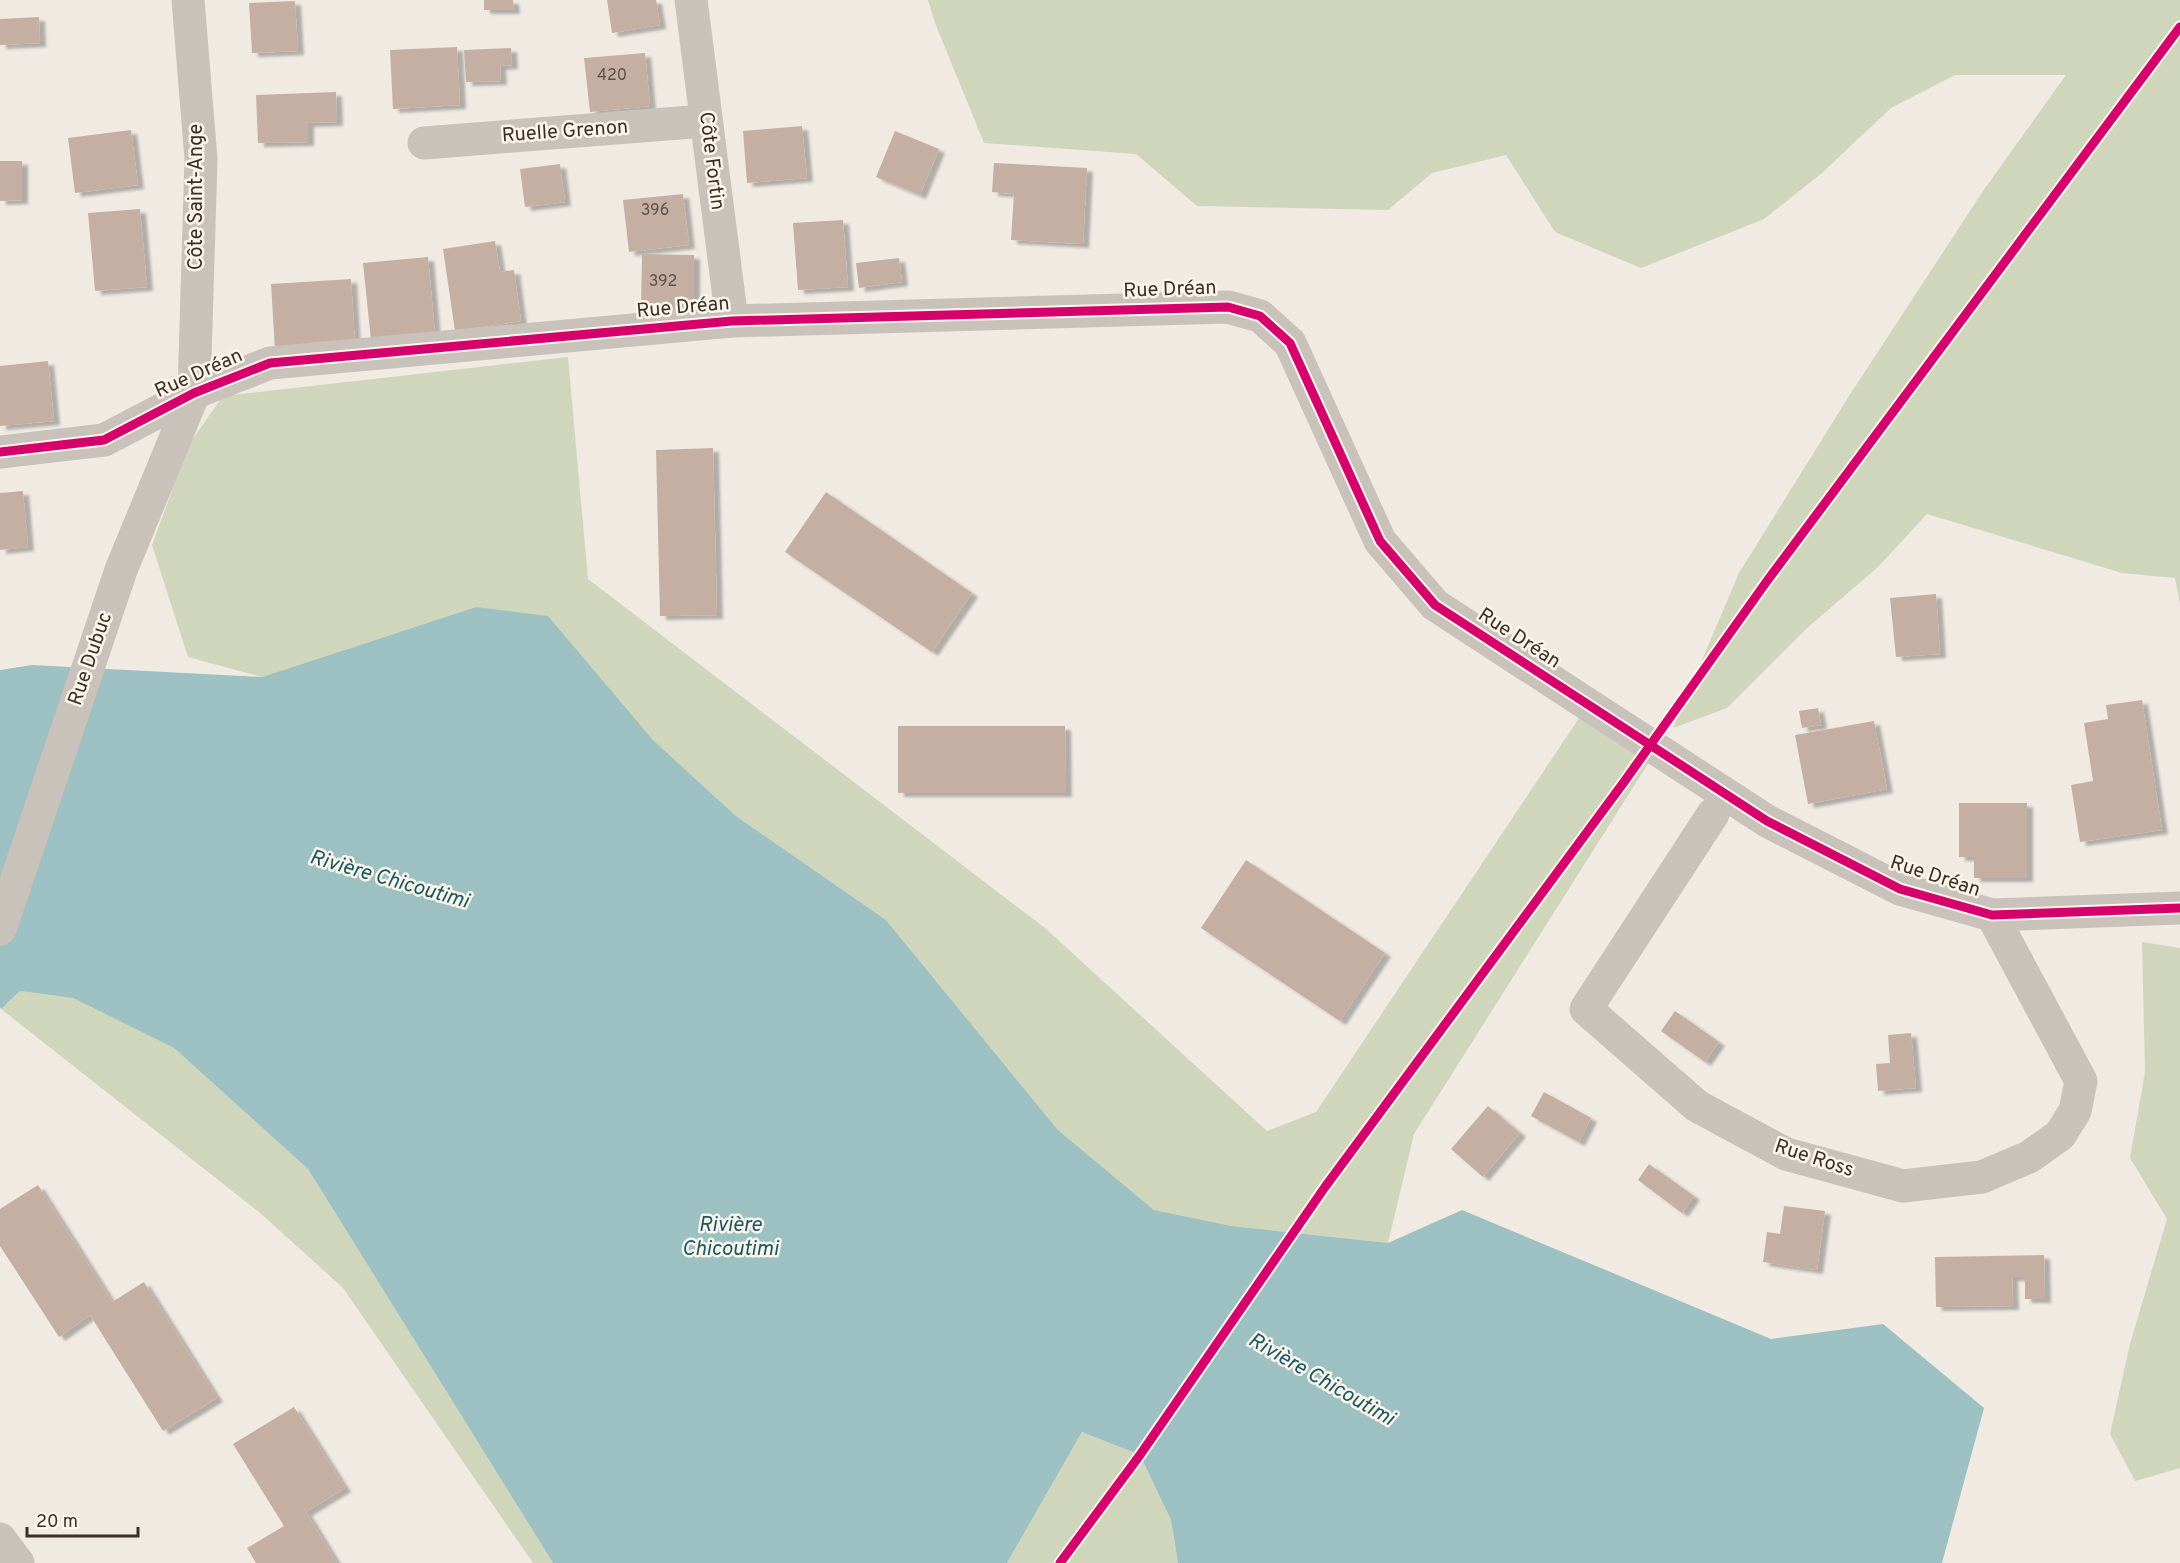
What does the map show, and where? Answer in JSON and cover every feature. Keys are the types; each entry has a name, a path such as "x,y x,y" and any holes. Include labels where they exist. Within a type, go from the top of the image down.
{"street":[{"name":"Côte Saint-Ange","path":"188,0 201,159 194,393"},
{"name":"Côte Fortin","path":"691,0 732,321"},
{"name":"Ruelle Grenon","path":"424,143 705,121"},
{"name":"Rue Dréan","path":"0,452 104,440 194,393 270,363 732,321 1228,307 1260,316 1290,343 1380,541 1435,604 1767,821 1900,889 1992,915 2180,908"},
{"name":"Rue Dubuc","path":"0,929 122,570 194,393"},
{"name":"Rue Ross","path":"1713,814 1586,1009 1697,1106 1786,1154 1903,1186 1982,1177 2029,1157 2060,1135 2075,1111 2081,1081 1992,915"},
{"path":"0,1539 18,1563"}],"green space":[{"path":"928,0 2180,0 2180,604 2175,578 2122,573 1927,514 1878,567 1806,629 1727,708 1673,728 1739,573 1849,396 1983,191 2066,75 1955,75 1891,108 1822,173 1764,219 1641,268 1555,232 1506,155 1432,173 1388,210 1197,206 1136,154 984,143 935,23"},
{"path":"568,357 588,579 1045,928 1267,1131 1316,1112 1583,712 1651,759 1414,1134 1388,1243 1232,1226 1154,1210 1058,1130 886,920 736,816 652,739 476,607 262,677 188,657 152,545 189,444 223,396"},
{"path":"2142,942 2180,948 2180,1468 2135,1481 2110,1434 2130,1344 2167,1219 2130,1158 2145,1072"},
{"path":"20,991 73,998 174,1048 308,1169 553,1563 533,1563 343,1288 259,1212 1,1009"},
{"path":"1082,1432 1140,1455 1171,1520 1178,1563 1007,1563"}],"water":[{"name":"Rivière Chicoutimi","path":"476,607 548,616 652,739 736,816 886,920 1058,1130 1154,1210 1232,1226 1388,1243 1462,1210 1771,1339 1883,1324 1984,1408 1942,1563 1178,1563 1171,1520 1140,1455 1082,1432 1007,1563 553,1563 308,1169 174,1048 73,998 20,991 1,1009 0,1007 0,670 32,665 262,677"}],"building":[{"path":"484,0 513,0 514,10 484,10"},
{"path":"607,0 656,0 660,25 612,33"},
{"path":"295,1 298,51 252,53 249,3"},
{"path":"39,17 40,43 0,45 0,19"},
{"path":"457,47 460,105 393,109 390,50"},
{"path":"511,48 512,65 500,66 501,81 466,82 464,50"},
{"path":"645,53 650,106 590,112 584,58"},
{"path":"336,92 337,122 308,123 308,142 258,143 256,95"},
{"path":"802,126 807,178 747,183 743,131"},
{"path":"131,130 138,185 75,193 68,138"},
{"path":"895,131 939,149 920,195 876,177"},
{"path":"0,161 22,161 22,200 0,201"},
{"path":"994,163 1087,168 1083,244 1011,240 1014,194 992,192"},
{"path":"560,164 565,202 525,207 520,169"},
{"path":"683,194 689,245 629,252 623,200"},
{"path":"140,209 147,287 95,291 88,213"},
{"path":"843,220 848,287 798,290 793,223"},
{"path":"495,241 500,272 514,270 521,321 455,331 443,249"},
{"path":"642,254 694,255 694,309 641,307"},
{"path":"428,257 435,334 371,340 363,263"},
{"path":"899,258 902,282 859,288 856,263"},
{"path":"351,279 355,345 275,350 271,284"},
{"path":"48,361 54,421 0,426 0,366"},
{"path":"713,448 717,615 660,616 656,450"},
{"path":"23,491 28,547 0,550 0,493"},
{"path":"826,492 972,593 932,652 785,552"},
{"path":"1936,594 1940,654 1896,657 1890,598"},
{"path":"2142,700 2162,830 2080,842 2071,785 2093,781 2084,723 2108,719 2106,705"},
{"path":"1818,708 1821,725 1802,728 1799,711"},
{"path":"1874,721 1887,789 1808,804 1795,735"},
{"path":"898,726 1065,726 1066,793 898,793"},
{"path":"1959,803 2027,803 2027,878 1974,878 1974,857 1959,857"},
{"path":"1246,860 1385,953 1340,1021 1201,928"},
{"path":"1675,1011 1719,1042 1705,1062 1661,1031"},
{"path":"1911,1033 1916,1088 1878,1091 1876,1064 1890,1063 1888,1035"},
{"path":"1544,1092 1591,1118 1579,1142 1531,1116"},
{"path":"1488,1106 1520,1133 1483,1177 1451,1149"},
{"path":"1649,1164 1694,1196 1682,1213 1638,1180"},
{"path":"38,1185 112,1302 144,1282 217,1398 163,1431 90,1315 59,1337 0,1246 0,1209"},
{"path":"1784,1206 1825,1211 1817,1270 1763,1262 1767,1232 1780,1234"},
{"path":"2044,1255 2045,1299 2025,1299 2025,1277 2012,1277 2013,1306 1936,1307 1935,1257"},
{"path":"294,1407 345,1488 306,1512 337,1563 256,1563 247,1548 284,1526 233,1444"}],"cycle path":[{"path":"1060,1563 1140,1455 1325,1187 1624,782 1767,581 2180,27"},
{"path":"0,452 104,440 194,393 270,363 732,321 1228,307 1260,316 1290,343 1380,541 1435,605 1767,821 1900,889 1992,915 2180,908"}]}
